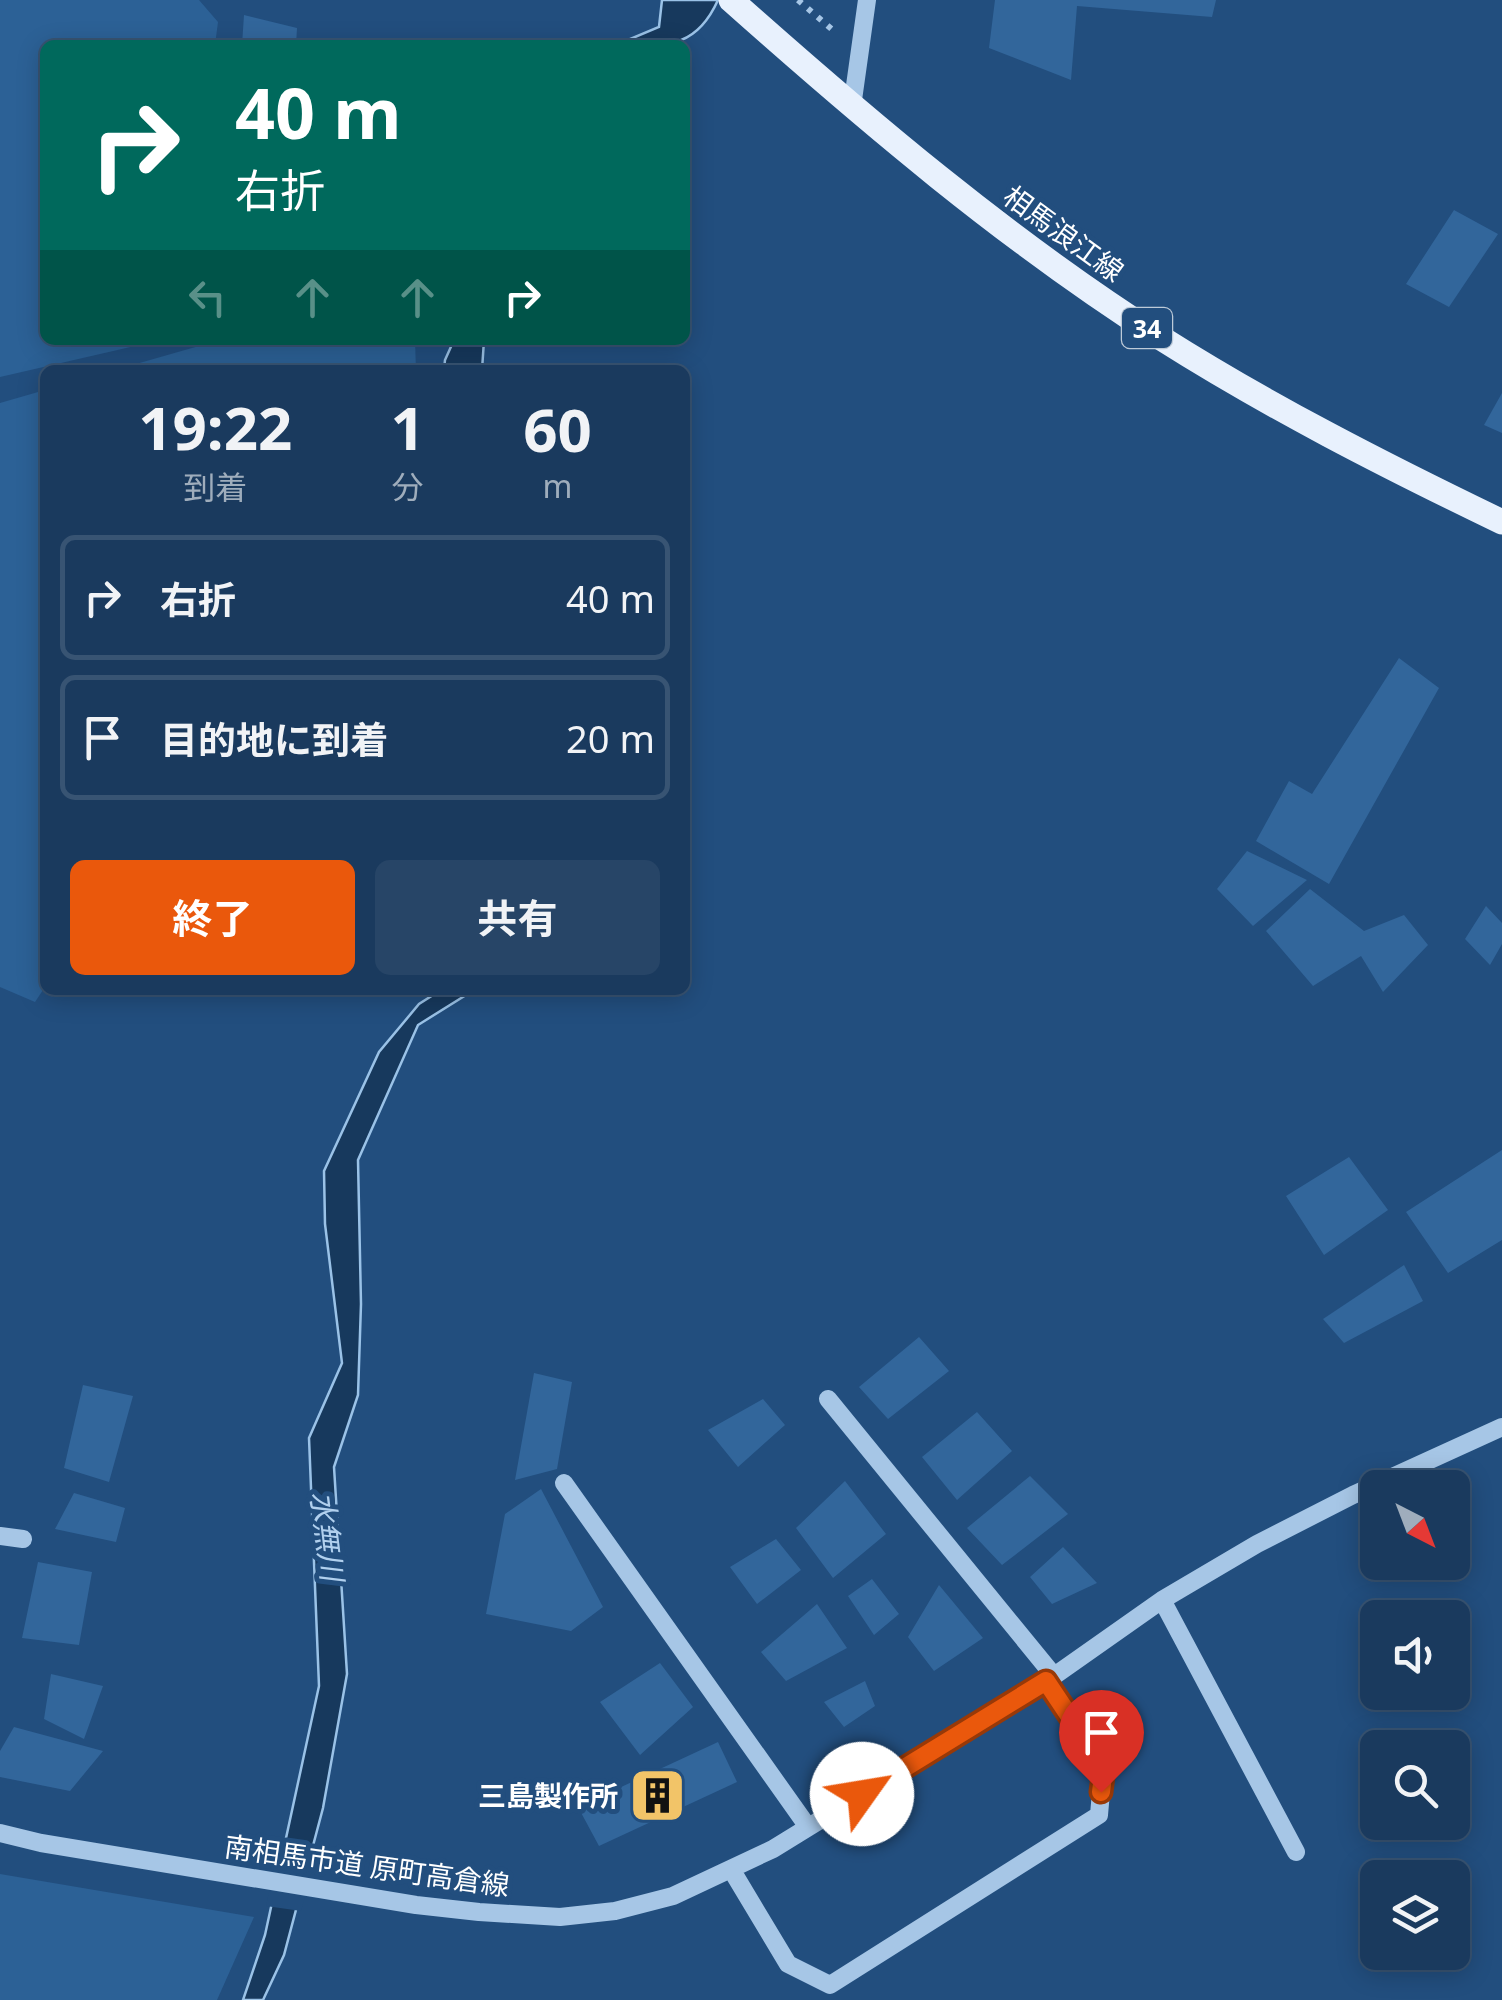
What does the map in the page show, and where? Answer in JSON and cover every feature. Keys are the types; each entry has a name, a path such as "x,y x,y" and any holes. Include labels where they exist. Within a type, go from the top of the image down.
{"main road":[{"name":"相馬浪江線","path":"731,0 852,108 972,203 1162,338 1385,465 1502,522"}],"street":[{"path":"852,108 867,0"},
{"path":"731,1869 788,1964 830,1985 1099,1816 1104,1768 1050,1679 828,1399"},
{"name":"南相馬市道 原町高倉線","path":"0,1833 416,1906 560,1916 615,1911 673,1896 808,1828 1050,1679 1162,1600 1257,1544 1352,1494 1502,1427"},
{"path":"564,1483 808,1828"},
{"path":"0,1536 23,1539"},
{"path":"1162,1600 1296,1852"}],"path":[{"path":"798,0 837,34"}],"shaded area":[{"path":"0,0 199,0 218,22 216,40 40,40 40,345 139,345 0,377"},
{"path":"202,345 415,345 416,365 132,365"},
{"path":"40,391 40,994 35,1002 0,987 0,403"},
{"path":"0,1874 254,1917 217,2000 0,2000"}],"water":[{"path":"662,0 718,0 709,17 688,37 628,40 659,27"},
{"path":"452,345 484,345 482,365 444,365"},
{"name":"水無川","path":"433,995 466,995 418,1025 358,1160 358,1395 334,1467 347,1674 323,1808 284,1955 263,2000 243,2000 265,1935 319,1686 309,1438 342,1363 325,1224 324,1171 379,1052 419,1004"}],"pier":[{"path":"279,1846 317,1853 301,1911 266,1906"}],"building":[{"path":"995,0 1216,0 1212,17 1077,6 1071,80 989,48"},
{"path":"244,15 297,28 296,40 242,40"},
{"path":"1454,210 1498,234 1449,307 1406,284"},
{"path":"1502,393 1502,433 1484,425"},
{"path":"1399,658 1439,688 1329,884 1256,841 1289,781 1312,794"},
{"path":"1247,851 1307,880 1253,926 1217,889"},
{"path":"1310,889 1364,931 1404,915 1428,945 1383,992 1361,956 1313,986 1266,931"},
{"path":"1486,906 1502,923 1502,944 1490,965 1465,939"},
{"path":"1502,1150 1502,1240 1448,1273 1406,1212"},
{"path":"1349,1157 1388,1210 1324,1255 1286,1196"},
{"path":"1404,1265 1423,1301 1344,1343 1323,1319"},
{"path":"919,1337 949,1371 888,1419 859,1387"},
{"path":"534,1373 572,1382 557,1469 515,1480"},
{"path":"83,1385 133,1396 109,1482 64,1468"},
{"path":"763,1399 785,1425 738,1467 708,1430"},
{"path":"977,1412 1012,1451 957,1500 922,1457"},
{"path":"1030,1476 1068,1514 1002,1565 967,1528"},
{"path":"845,1481 886,1534 833,1578 796,1528"},
{"path":"541,1489 603,1607 571,1631 486,1614 505,1514"},
{"path":"74,1493 125,1508 116,1542 55,1529"},
{"path":"776,1539 801,1570 757,1604 730,1567"},
{"path":"1063,1547 1097,1583 1052,1604 1030,1577"},
{"path":"38,1562 92,1572 79,1645 22,1638"},
{"path":"872,1579 899,1614 874,1635 848,1596"},
{"path":"939,1585 983,1638 934,1671 908,1637"},
{"path":"817,1604 847,1648 786,1681 761,1652"},
{"path":"660,1663 693,1707 640,1755 600,1702"},
{"path":"51,1674 103,1686 84,1739 44,1719"},
{"path":"865,1681 875,1706 844,1727 824,1702"},
{"path":"14,1727 103,1751 70,1791 0,1777 0,1751"},
{"name":"三島製作所","path":"718,1742 737,1782 599,1846 578,1807"}],"place":[{"name":"三島製作所","path":"657,1795"}],"route":[{"path":"862,1794 1046,1681 1104,1768 1101,1792"}]}
